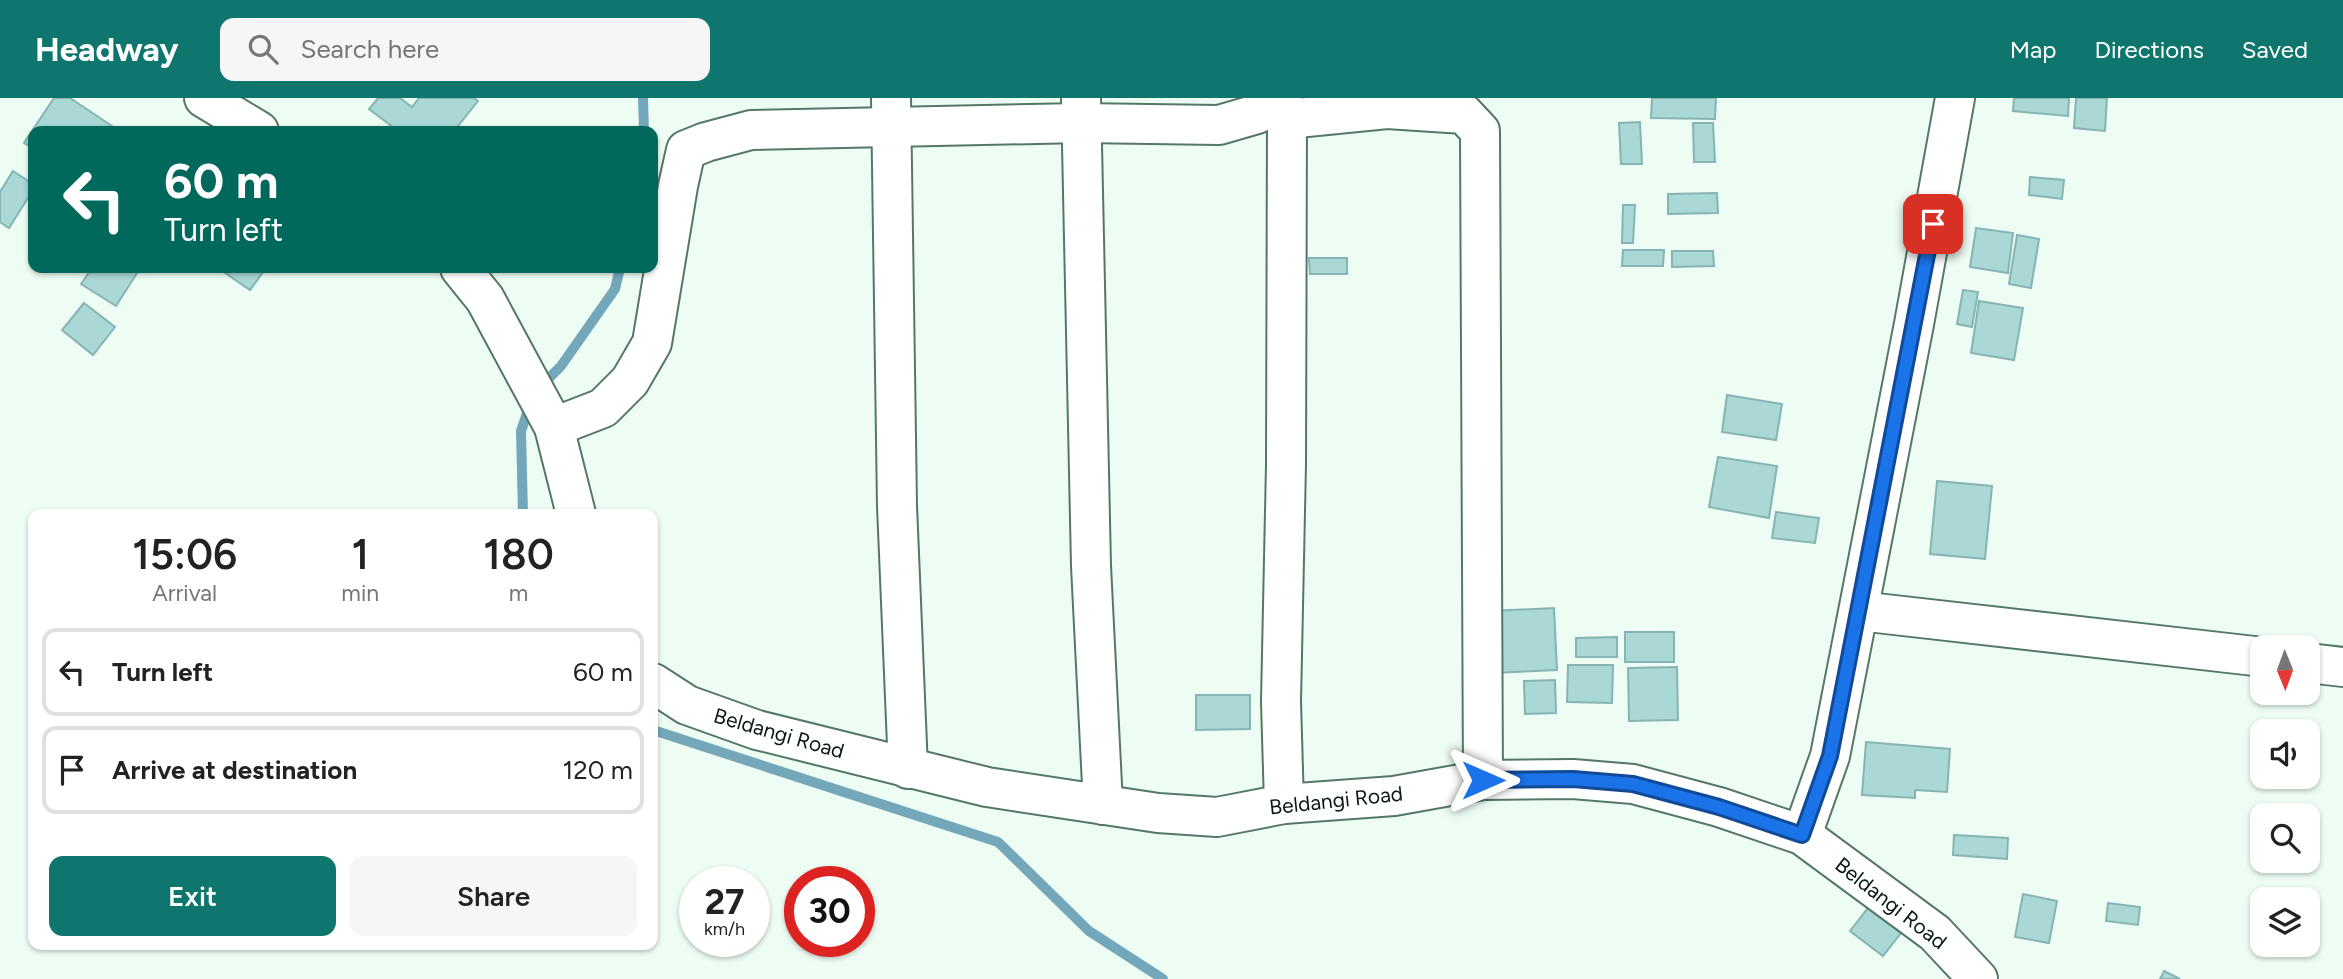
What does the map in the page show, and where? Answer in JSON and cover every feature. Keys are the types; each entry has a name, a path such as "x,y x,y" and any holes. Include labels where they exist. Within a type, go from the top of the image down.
{"street":[{"path":"204,98 251,126"},
{"path":"1802,835 1830,756 1955,98"},
{"path":"1284,106 1286,464 1281,702 1284,804"},
{"path":"554,427 603,408 630,381 652,343 686,150 706,142 751,130 891,113 1081,111 1219,125 1284,106 1464,114 1480,131 1483,780"},
{"path":"1081,111 1091,566 1103,805"},
{"path":"891,113 897,506 908,769"},
{"path":"464,273 485,299 554,427 575,509"},
{"path":"1858,611 2250,656"},
{"path":"2320,664 2343,667"},
{"name":"Beldangi Road","path":"658,686 687,705 757,730 908,769 987,787 1158,813 1217,817 1284,804 1394,796 1483,780 1573,779 1633,784 1719,807 1802,835 1935,933 1978,979"}],"building":[{"path":"54,98 70,98 112,126 35,126"},
{"path":"378,98 400,98 412,107 419,98 474,98 478,101 458,126 391,126 369,109"},
{"path":"1652,98 1716,98 1715,119 1651,118"},
{"path":"2014,98 2069,98 2068,116 2013,111"},
{"path":"2076,98 2107,98 2105,131 2074,128"},
{"path":"1640,122 1642,164 1621,164 1619,123"},
{"path":"1693,123 1713,123 1715,162 1694,162"},
{"path":"13,171 28,181 28,198 9,228 0,222 0,192"},
{"path":"2030,177 2064,180 2062,199 2029,195"},
{"path":"1717,193 1718,213 1668,214 1668,194"},
{"path":"1623,205 1635,205 1633,243 1622,243"},
{"path":"1976,228 2013,233 2008,273 1970,267"},
{"path":"2017,235 2039,239 2031,288 2009,284"},
{"path":"1623,250 1664,250 1663,266 1622,266"},
{"path":"1672,251 1713,251 1714,266 1672,267"},
{"path":"1309,258 1347,258 1347,274 1310,274"},
{"path":"89,273 137,273 116,306 81,284"},
{"path":"225,273 262,273 250,290"},
{"path":"1963,290 1978,292 1972,327 1957,324"},
{"path":"1979,301 2023,308 2014,360 1971,353"},
{"path":"84,303 115,327 93,355 62,330"},
{"path":"1727,395 1782,404 1776,440 1722,432"},
{"path":"1718,457 1777,466 1769,518 1709,507"},
{"path":"1937,481 1992,486 1985,559 1930,554"},
{"path":"1776,512 1819,518 1815,543 1772,538"},
{"path":"1554,608 1557,670 1494,673 1491,611"},
{"path":"1625,632 1674,632 1674,662 1625,662"},
{"path":"1617,637 1617,657 1576,657 1576,638"},
{"path":"1568,665 1613,665 1612,703 1567,702"},
{"path":"1677,667 1678,720 1629,721 1628,668"},
{"path":"1555,680 1556,713 1525,714 1524,681"},
{"path":"1196,695 1250,695 1250,729 1196,730"},
{"path":"1866,742 1950,749 1947,792 1915,790 1915,798 1862,795"},
{"path":"1954,835 2008,838 2007,859 1953,855"},
{"path":"2023,894 2057,901 2049,943 2015,937"},
{"path":"2108,903 2140,907 2138,925 2106,921"},
{"path":"1868,908 1901,933 1883,956 1850,931"},
{"path":"2164,971 2180,979 2160,979"}],"waterway":[{"path":"643,98 644,126"},
{"path":"541,386 561,366 615,289 619,273"},
{"path":"523,509 521,431 531,402"},
{"path":"658,732 998,842 1089,931 1163,979"}],"route":[{"path":"1483,780 1573,779 1633,784 1719,807 1802,835 1830,756 1933,224"}]}
